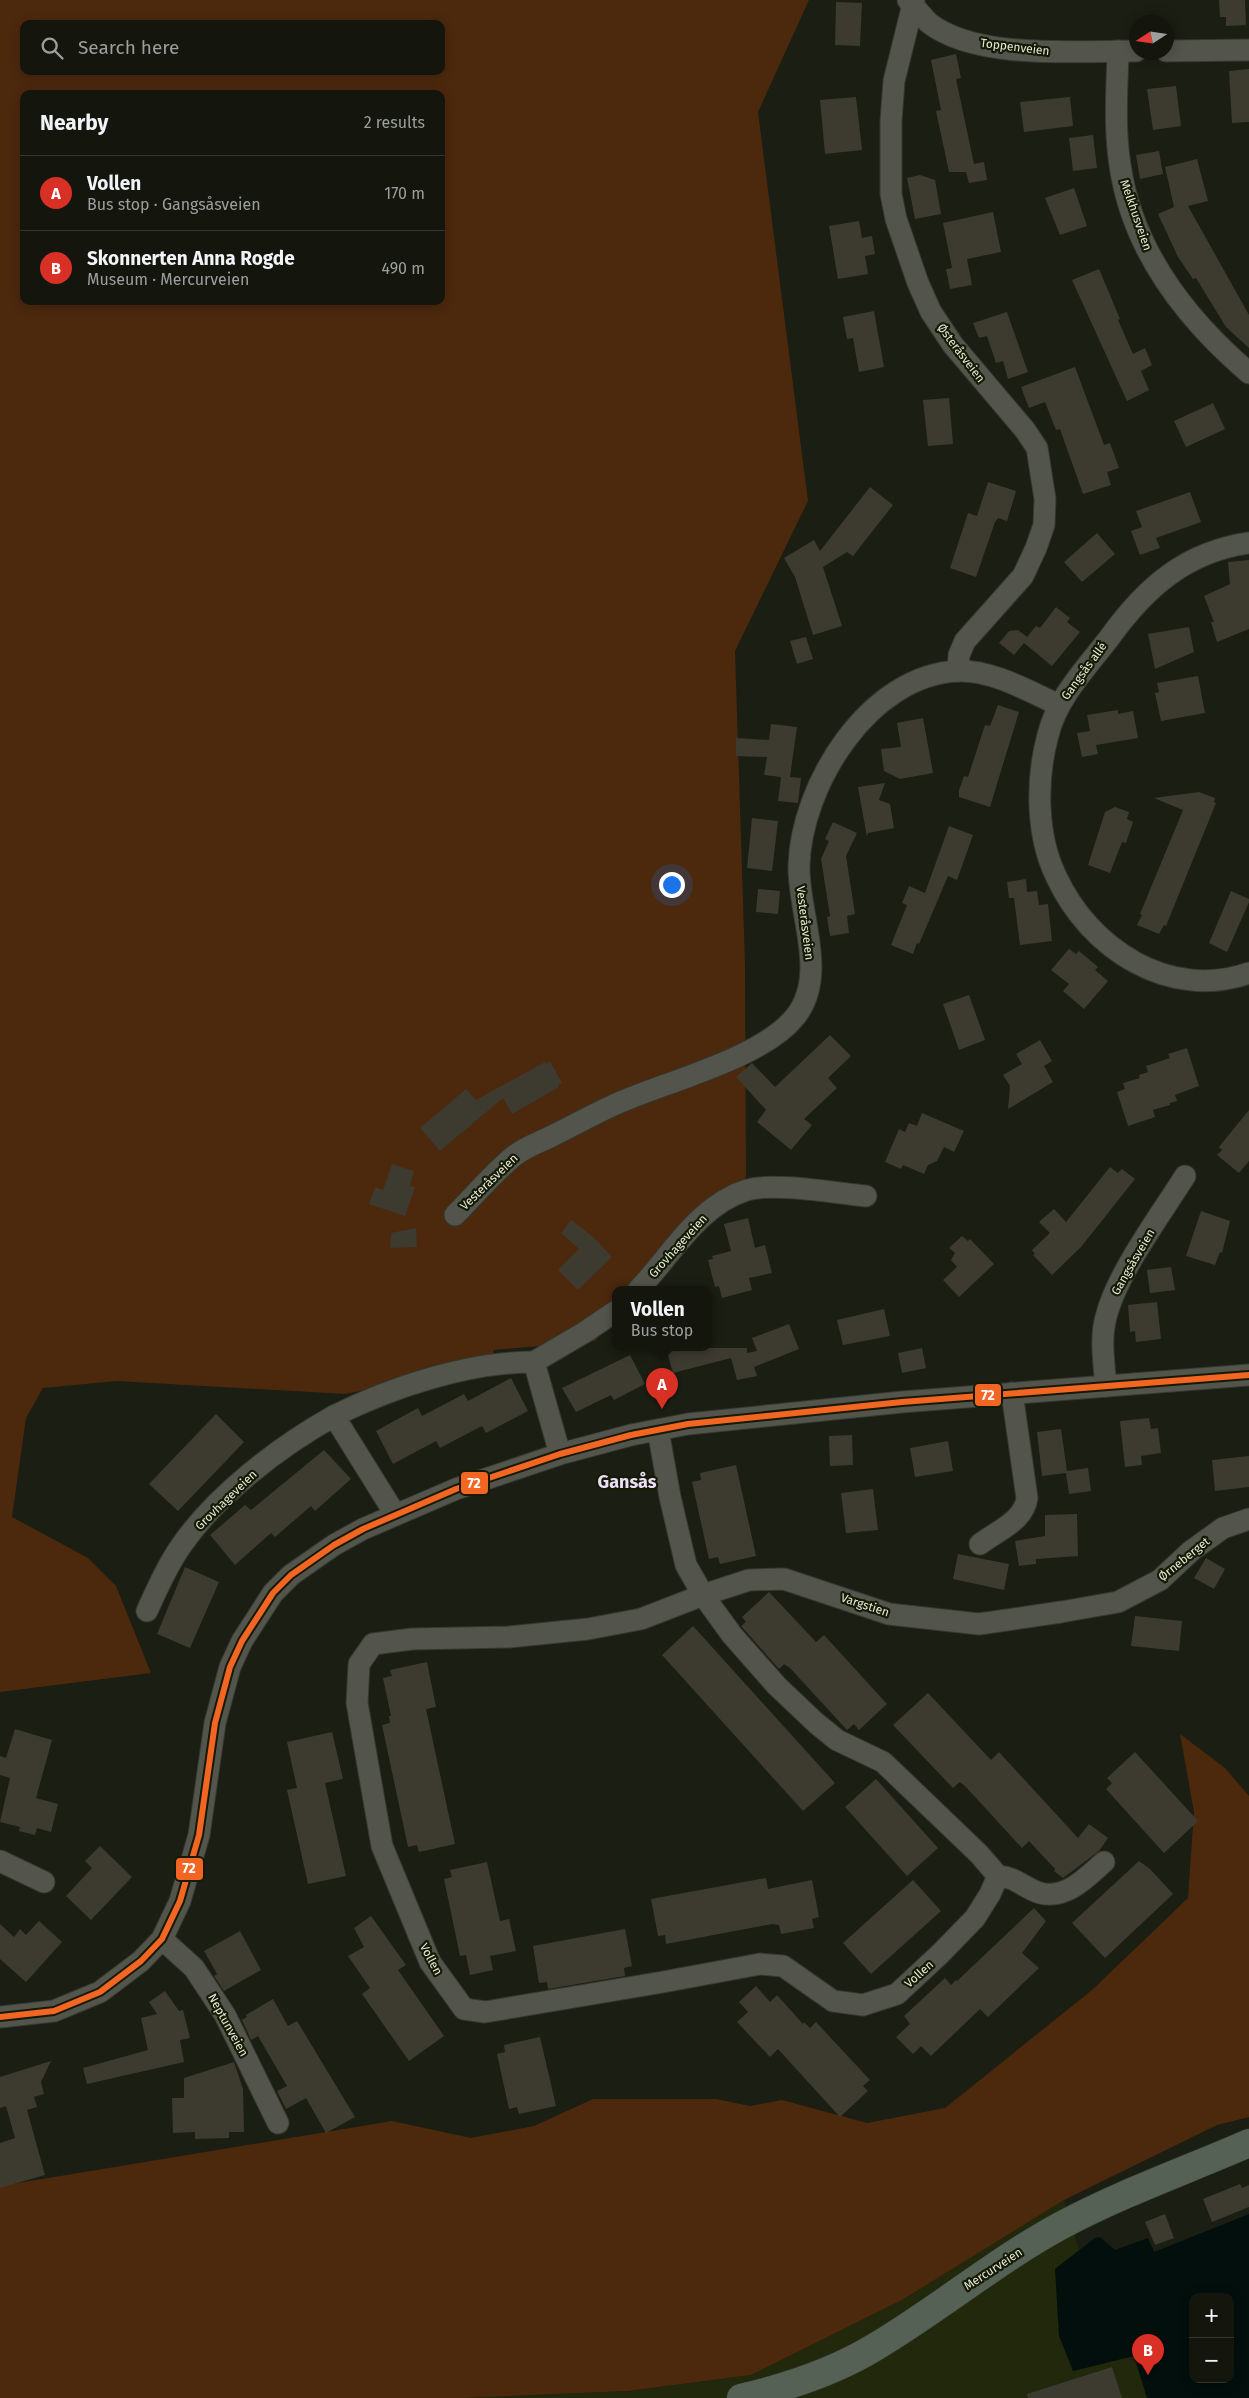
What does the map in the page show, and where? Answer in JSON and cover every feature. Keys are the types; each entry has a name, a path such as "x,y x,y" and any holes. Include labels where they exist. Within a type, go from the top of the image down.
{"main road":[{"name":"Mercurveien","path":"741,2398 805,2380 840,2366 875,2348 1061,2226 1098,2207 1249,2143"}],"street":[{"name":"Toppenveien","path":"912,1 929,22 944,32 991,46 1039,52 1127,51"},
{"name":"Østeråsveien","path":"912,1 894,81 891,121 891,194 896,219 930,312 953,345 1025,430 1036,448 1045,499 1044,524 1036,548 1023,576 964,641 959,656 958,671"},
{"path":"1174,51 1249,50"},
{"name":"Melkhusveien","path":"1127,51 1116,106 1120,166 1139,230 1151,258 1181,305 1200,328 1249,374"},
{"name":"Gangsås allé","path":"1249,543 1207,554 1166,576 1120,623 1060,705 1048,734 1043,759 1041,819 1055,876 1085,922 1105,943 1127,959 1152,972 1194,981 1215,981 1249,973"},
{"name":"Vesteråsveien","path":"455,1216 515,1155 627,1099 672,1083 751,1050 778,1034 796,1017 806,998 810,976 810,954 802,911 799,867 802,833 823,778 838,750 859,723 877,705 900,689 921,680 958,671 981,674 1005,681 1060,705"},
{"name":"Gangsåsveien","path":"1106,1386 1105,1318 1113,1295 1185,1176"},
{"name":"Grovhageveien","path":"641,1286 669,1252 712,1209 747,1190 766,1188 866,1196"},
{"name":"Grovhageveien","path":"147,1611 166,1571 181,1546 206,1517 280,1450 334,1416 379,1396 430,1380 510,1362 534,1362 586,1332 612,1314"},
{"path":"534,1362 560,1454"},
{"path":"0,2017 54,2011 100,1992 141,1961 162,1939 180,1901 199,1835 216,1723 230,1667 242,1641 273,1593 291,1575 334,1545 395,1514 456,1489 560,1454 658,1430 735,1418 1012,1393 1249,1375"},
{"path":"980,1544 1020,1516 1026,1507 1027,1498 1012,1393"},
{"path":"334,1416 395,1514"},
{"path":"658,1430 670,1497 686,1564 703,1594 732,1635 777,1686 836,1740 883,1762 979,1854 998,1876 1010,1877 1040,1893 1056,1894 1077,1886 1104,1862"},
{"name":"Ørneberget","path":"1061,1612 1118,1602 1160,1580 1191,1551 1223,1528 1249,1519"},
{"name":"Vargstien","path":"703,1594 749,1580 784,1579 889,1614 978,1624 1061,1612"},
{"name":"Vollen","path":"703,1594 641,1619 588,1629 509,1638 412,1639 373,1644 359,1664 357,1703 382,1846 430,1962 464,2008 486,2012 760,1964 783,1966 832,2001 863,2004 897,1994 940,1954 975,1918 990,1894 998,1876"},
{"path":"0,1861 44,1882"},
{"name":"Neptunveien","path":"162,1939 194,1968 225,2016 278,2123"}],"shaded area":[{"path":"0,0 809,0 758,112 808,501 735,651 745,963 746,1177 645,1286 612,1286 612,1322 595,1341 493,1350 496,1364 345,1394 117,1381 43,1388 26,1418 12,1517 88,1558 116,1586 151,1673 0,1692"},
{"path":"1180,1734 1225,1768 1249,1796 1249,2117 1217,2125 1064,2200 902,2300 751,2375 628,2391 464,2398 0,2398 0,2186 392,2121 471,2138 534,2126 593,2099 716,2099 750,2106 782,2100 867,2123 945,2108 1092,1990 1188,1898 1194,1812"},
{"path":"1064,2200 1079,2250 1055,2269 1073,2371 1134,2355 1147,2398 464,2398 628,2391 751,2375 902,2300"},
{"path":"1249,2214 1249,2398 1147,2398 1134,2356 1073,2371 1059,2336 1055,2269 1095,2238 1100,2237 1115,2250 1148,2238 1154,2252"}],"building":[{"path":"1219,0 1245,0 1246,25 1226,26 1226,17 1220,17"},
{"path":"836,2 862,3 860,46 835,45"},
{"path":"956,54 961,78 956,79 974,164 984,162 987,180 969,183 966,172 949,172 936,111 941,110 931,60"},
{"path":"1249,69 1249,122 1232,123 1229,71"},
{"path":"1176,86 1181,126 1153,130 1147,89"},
{"path":"856,97 862,150 825,154 820,100"},
{"path":"1070,97 1073,126 1024,132 1020,102"},
{"path":"1093,135 1097,168 1073,171 1069,138"},
{"path":"1159,151 1163,174 1140,179 1136,155"},
{"path":"1197,159 1208,201 1188,206 1249,315 1249,348 1226,327 1196,278 1193,279 1178,257 1158,214 1174,207 1165,167"},
{"path":"920,175 935,180 941,214 915,219 907,178"},
{"path":"1074,188 1087,226 1060,235 1045,198"},
{"path":"993,212 1001,252 967,259 972,285 950,289 946,269 952,268 943,223"},
{"path":"859,221 862,238 872,236 875,254 865,256 868,274 838,279 829,226"},
{"path":"1099,269 1133,354 1145,348 1152,365 1141,371 1149,390 1127,401 1072,280"},
{"path":"874,311 884,367 859,372 853,338 847,339 843,317"},
{"path":"1007,312 1028,372 1008,379 1003,361 996,363 987,336 979,338 973,323"},
{"path":"1075,367 1104,445 1110,443 1119,468 1107,472 1111,485 1083,494 1060,429 1056,430 1045,402 1029,408 1021,387"},
{"path":"949,398 953,444 928,446 923,400"},
{"path":"1213,403 1225,429 1186,447 1174,421"},
{"path":"988,482 1016,491 1007,521 998,518 995,522 976,577 950,568 968,513 977,516"},
{"path":"870,487 893,505 853,556 847,552 823,567 842,626 813,635 795,577 784,558 814,540 820,551"},
{"path":"1190,492 1201,522 1156,538 1160,548 1140,555 1131,531 1142,527 1136,511"},
{"path":"1097,533 1115,554 1082,582 1064,562"},
{"path":"1249,560 1249,629 1217,642 1211,622 1214,622 1204,596 1230,584 1228,562"},
{"path":"1056,607 1070,618 1067,622 1080,632 1052,666 1024,643 1014,655 999,643 1009,631 1018,630 1027,637 1036,626 1040,628"},
{"path":"1189,627 1194,652 1155,669 1148,634"},
{"path":"806,637 813,659 797,664 790,641"},
{"path":"1198,676 1205,713 1161,721 1155,693 1159,692 1157,683"},
{"path":"998,705 1019,712 990,807 959,797 959,790 964,776 968,777 985,725 990,726"},
{"path":"1118,710 1118,714 1133,711 1138,738 1096,745 1098,754 1082,757 1077,733 1090,731 1087,715"},
{"path":"923,718 933,773 900,779 884,771 881,749 901,747 897,723"},
{"path":"771,724 797,727 790,777 801,778 798,803 778,801 781,777 764,775 767,757 736,756 736,738 769,740"},
{"path":"885,783 879,800 890,804 894,828 868,833 867,837 858,787"},
{"path":"1199,792 1215,798 1214,802 1216,803 1166,926 1164,925 1159,934 1137,925 1183,810 1154,798"},
{"path":"1115,807 1129,812 1127,819 1133,822 1126,843 1122,842 1110,873 1088,865 1105,812"},
{"path":"752,818 778,821 772,871 747,868"},
{"path":"833,822 857,833 846,856 855,914 847,916 849,933 830,936 827,917 830,916 821,859 829,841 825,839"},
{"path":"949,826 973,835 957,880 948,876 913,954 891,945 907,905 902,903 909,886 925,893"},
{"path":"1026,879 1027,892 1037,891 1039,905 1048,904 1052,941 1020,945 1014,898 1009,898 1007,882"},
{"path":"758,889 780,891 778,914 756,912"},
{"path":"1231,891 1249,899 1249,902 1227,952 1209,943"},
{"path":"1069,949 1076,954 1079,951 1098,967 1095,970 1108,981 1084,1009 1063,991 1069,984 1051,970"},
{"path":"969,995 985,1040 959,1050 943,1004"},
{"path":"830,1035 851,1056 828,1078 837,1088 804,1119 812,1125 791,1150 757,1122 766,1110 736,1077 752,1063 775,1087"},
{"path":"1040,1040 1052,1061 1044,1066 1053,1082 1008,1109 1010,1086 1003,1075 1022,1064 1016,1054"},
{"path":"1187,1048 1199,1086 1175,1095 1177,1101 1170,1103 1170,1105 1153,1110 1155,1117 1128,1126 1117,1092 1125,1089 1123,1083 1140,1078 1139,1075 1148,1072 1146,1066 1170,1058 1168,1054"},
{"path":"550,1061 562,1083 558,1085 559,1087 512,1114 503,1098 440,1151 420,1128 466,1089 476,1100"},
{"path":"1249,1110 1249,1161 1239,1173 1217,1155 1222,1150 1219,1147"},
{"path":"922,1113 964,1131 954,1152 944,1147 937,1161 928,1165 924,1174 903,1165 901,1169 885,1162 899,1129 905,1132 909,1123 917,1126"},
{"path":"392,1164 414,1171 410,1186 415,1187 405,1216 369,1204 375,1187 383,1190"},
{"path":"1110,1167 1118,1173 1122,1169 1135,1179 1081,1247 1052,1275 1033,1255 1035,1254 1032,1250 1050,1233 1039,1222 1054,1209 1066,1222"},
{"path":"1201,1211 1230,1221 1222,1253 1220,1252 1215,1265 1186,1256"},
{"path":"748,1218 755,1248 765,1245 772,1273 749,1278 752,1290 722,1298 719,1286 715,1287 708,1260 713,1259 712,1256 731,1251 724,1224"},
{"path":"571,1220 592,1236 612,1257 578,1290 558,1270 579,1249 561,1233"},
{"path":"416,1228 417,1247 390,1248 391,1233"},
{"path":"962,1236 968,1241 970,1239 994,1264 959,1297 943,1280 957,1267 951,1260 955,1253 949,1248"},
{"path":"1171,1267 1175,1290 1150,1293 1147,1270"},
{"path":"1157,1302 1161,1339 1136,1342 1135,1331 1130,1332 1128,1305"},
{"path":"884,1309 890,1336 843,1345 837,1320"},
{"path":"789,1324 799,1349 754,1367 757,1376 737,1380 731,1358 673,1373 667,1351 712,1351 712,1348 747,1348 747,1353 757,1351 752,1338"},
{"path":"922,1348 926,1368 902,1373 898,1353"},
{"path":"630,1355 645,1384 614,1400 611,1395 576,1412 562,1388"},
{"path":"511,1378 528,1411 486,1433 482,1426 440,1448 436,1441 393,1464 376,1431 418,1408 422,1416 464,1394 468,1401"},
{"path":"216,1414 244,1442 178,1511 149,1484"},
{"path":"1149,1418 1151,1429 1158,1428 1161,1453 1141,1456 1142,1465 1125,1467 1120,1421"},
{"path":"1061,1429 1067,1471 1088,1468 1091,1491 1069,1494 1066,1473 1042,1476 1037,1432"},
{"path":"852,1435 853,1465 830,1466 829,1436"},
{"path":"948,1441 953,1471 915,1477 910,1448"},
{"path":"324,1450 351,1479 315,1511 311,1506 275,1537 271,1533 235,1565 210,1535 245,1505 251,1510"},
{"path":"1249,1456 1249,1487 1215,1491 1212,1460"},
{"path":"736,1465 756,1556 720,1564 718,1557 709,1559 692,1482 701,1480 700,1473"},
{"path":"873,1489 878,1530 846,1533 841,1493"},
{"path":"1077,1514 1078,1556 1036,1559 1036,1564 1019,1566 1015,1541 1045,1536 1045,1515"},
{"path":"958,1554 1009,1564 1004,1590 953,1579"},
{"path":"1206,1558 1225,1569 1214,1589 1194,1578"},
{"path":"185,1567 219,1582 190,1648 157,1634"},
{"path":"769,1592 816,1642 824,1635 887,1704 859,1730 854,1724 847,1730 790,1668 784,1664 779,1669 741,1626 746,1622 742,1617"},
{"path":"1135,1616 1182,1621 1179,1651 1131,1646"},
{"path":"693,1626 835,1783 803,1811 662,1655"},
{"path":"427,1662 436,1707 426,1709 455,1844 419,1852 417,1845 408,1847 382,1725 390,1723 389,1716 391,1716 383,1678 392,1676 390,1670"},
{"path":"928,1693 991,1760 999,1752 1078,1838 1089,1824 1108,1838 1099,1851 1063,1878 1054,1871 1055,1869 1029,1841 1022,1848 965,1786 960,1782 953,1788 893,1725"},
{"path":"15,1729 52,1740 36,1798 58,1804 51,1832 37,1828 35,1835 19,1831 20,1827 0,1822 10,1778 0,1775 0,1756 6,1758"},
{"path":"332,1732 343,1779 325,1783 346,1876 308,1884 287,1790 297,1788 287,1742"},
{"path":"1135,1752 1198,1821 1164,1853 1106,1789 1112,1783 1107,1778"},
{"path":"876,1779 938,1848 907,1876 845,1807"},
{"path":"100,1846 132,1877 91,1920 66,1896 92,1868 85,1861"},
{"path":"1139,1861 1150,1869 1173,1894 1105,1958 1072,1923"},
{"path":"487,1862 500,1921 509,1919 516,1951 490,1956 493,1970 470,1975 466,1955 460,1956 444,1879 452,1877 450,1870"},
{"path":"766,1878 768,1889 812,1880 819,1917 812,1919 814,1928 781,1934 779,1925 772,1924 666,1944 665,1935 658,1936 651,1899"},
{"path":"913,1880 941,1911 871,1974 843,1943"},
{"path":"1034,1908 1046,1921 1022,1953 1039,1968 988,2017 980,2009 931,2056 921,2046 913,2054 896,2037 910,2024 904,2016 945,1978 951,1985 957,1981"},
{"path":"371,1916 406,1965 398,1970 444,2036 409,2061 362,1994 370,1988 348,1956 364,1947 354,1928"},
{"path":"39,1921 62,1942 26,1982 0,1959 0,1924 14,1937 20,1929 26,1935"},
{"path":"625,1929 632,1966 624,1968 625,1976 548,1989 547,1982 539,1983 533,1946"},
{"path":"240,1931 261,1970 224,1991 214,1976 217,1974 204,1951"},
{"path":"756,1986 770,2002 777,1995 803,2024 804,2022 810,2028 816,2022 870,2080 863,2086 868,2091 840,2117 778,2049 770,2057 737,2022 748,2012 739,2002"},
{"path":"165,1991 179,2011 183,2010 190,2038 180,2040 184,2062 87,2084 83,2068 148,2050 141,2018 157,2014 149,2002"},
{"path":"273,1999 288,2026 297,2021 355,2117 326,2133 306,2098 286,2109 277,2091 287,2086 258,2036 251,2040 242,2020 247,2017 246,2015"},
{"path":"540,2037 556,2106 519,2114 517,2107 509,2109 497,2054 505,2052 504,2045"},
{"path":"51,2061 41,2082 44,2094 34,2097 37,2107 27,2110 45,2175 0,2188 0,2143 15,2138 6,2106 0,2108 0,2077"},
{"path":"234,2062 243,2089 244,2132 229,2132 229,2138 195,2139 195,2132 173,2133 172,2098 184,2098 184,2078"},
{"path":"1240,2184 1242,2188 1249,2185 1249,2207 1212,2222 1203,2199"},
{"path":"1165,2214 1174,2238 1155,2245 1145,2222"},
{"path":"1112,2367 1122,2398 1028,2398 1027,2394"}],"transit line":[{"name":"72","path":"0,2017 54,2011 100,1992 141,1961 162,1939 180,1901 199,1835 215,1723 230,1667 242,1641 273,1593 291,1575 334,1545 363,1529 456,1489 560,1454 631,1435 688,1424 902,1402 1249,1375"}],"place":[{"name":"Vollen","path":"662,1409"},
{"name":"Skonnerten Anna Rogde","path":"1148,2375"}],"district":[{"name":"Gansås","path":"627,1482"}]}
